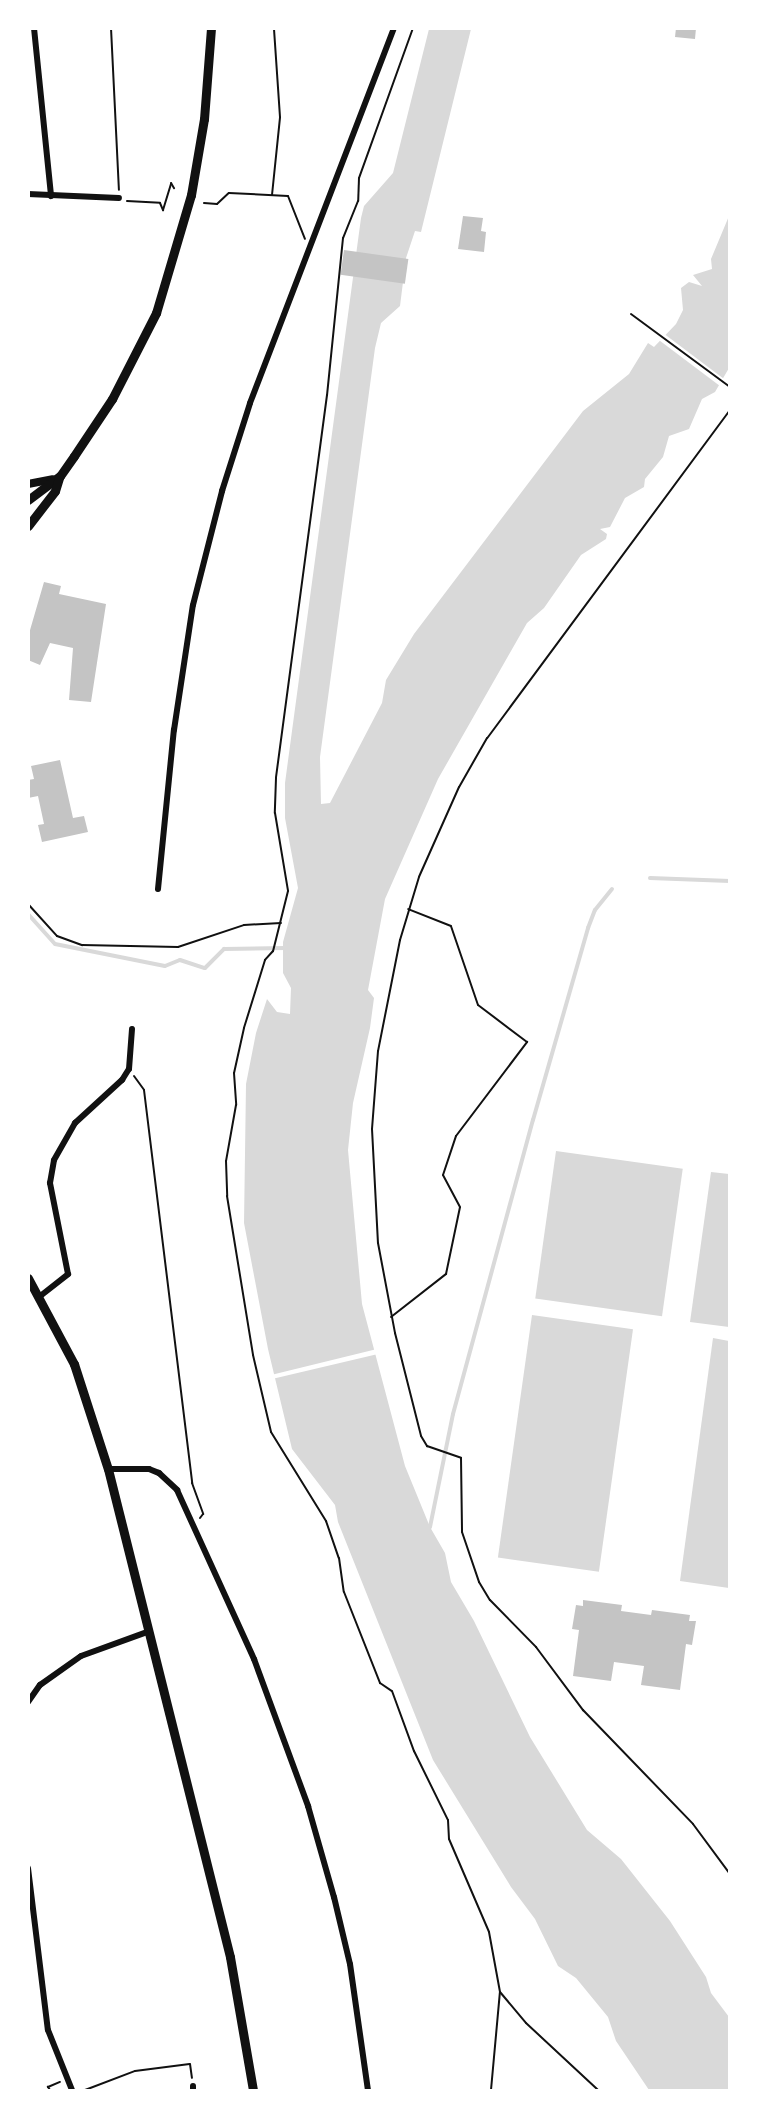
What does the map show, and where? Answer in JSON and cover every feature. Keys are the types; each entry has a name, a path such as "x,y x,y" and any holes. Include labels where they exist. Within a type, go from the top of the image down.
{"main road":[{"path":"28,526 33,514 55,491 60,476 132,363 170,275 191,195 204,119 211,28"},
{"path":"28,500 60,476"},
{"path":"28,1278 77,1372 108,1469 144,1622 233,1967 253,2091"}],"street":[{"path":"34,28 51,196"},
{"path":"158,889 174,730 193,605 222,491 250,403 311,242 368,105 394,28"},
{"path":"28,194 119,198"},
{"path":"28,484 60,476"},
{"path":"39,1297 68,1274 50,1183 54,1160 75,1123 122,1080 129,1069 132,1029"},
{"path":"108,1469 148,1469 159,1473 177,1490 254,1659 308,1806 334,1897 350,1964 368,2091"},
{"path":"28,1702 40,1684 81,1656 147,1632"},
{"path":"28,1868 48,2030 72,2091"}],"path":[{"path":"111,28 120,149 119,198 160,203 163,210 171,183 174,188"},
{"path":"272,195 280,117 274,28"},
{"path":"413,28 359,178 358,201 343,238 327,395 280,732 275,813 288,891 273,951 265,960 244,1028 234,1074 232,1141 226,1161 230,1219 263,1407 286,1459 308,1486 326,1521 339,1558 345,1592 380,1683 392,1691 414,1751 448,1820 449,1839 489,1932 500,1992 491,2091"},
{"path":"204,203 217,204 229,193 288,196 303,239 311,242"},
{"path":"631,314 729,387"},
{"path":"729,410 487,738 437,832 408,909 382,1024 372,1129 378,1243 391,1317 421,1436 433,1448 455,1454 463,1466 462,1532 475,1572 490,1600 536,1647 583,1710 693,1824 729,1874"},
{"path":"28,904 57,936 82,945 178,947 244,925 281,923"},
{"path":"391,1317 446,1274 460,1207 443,1175 456,1136 527,1042 478,1005 451,927 408,909"},
{"path":"129,1069 144,1090 192,1483 203,1515 198,1520"},
{"path":"500,1992 526,2023 598,2091"},
{"path":"85,2091 135,2072 190,2064 193,2088"},
{"path":"50,2091 48,2087 61,2082 63,2091"}],"shaded area":[{"path":"429,29 471,29 421,232 415,231 406,258 400,306 381,323 375,348 320,757 321,804 330,803 382,703 386,680 414,634 583,411 629,374 648,343 654,347 676,324 683,310 681,288 689,282 702,286 693,275 712,269 711,259 729,216 729,368 715,392 702,399 689,429 669,436 663,457 645,479 644,487 625,498 610,527 600,529 607,534 606,539 581,555 544,608 527,623 438,779 385,899 368,990 374,998 370,1028 353,1103 348,1150 362,1304 405,1466 430,1527 445,1553 451,1582 474,1621 530,1737 587,1830 621,1859 670,1921 706,1977 711,1993 729,2017 729,2090 649,2090 616,2041 608,2017 576,1978 558,1966 535,1919 511,1887 433,1760 338,1522 335,1505 292,1449 268,1349 244,1223 246,1084 256,1033 267,999 277,1012 290,1014 291,988 283,973 283,942 298,888 285,818 285,783 361,218 364,206 393,173"},
{"path":"556,1151 683,1169 662,1316 535,1299"},
{"path":"711,1172 729,1174 729,1327 690,1322"},
{"path":"532,1315 633,1329 599,1572 498,1558"},
{"path":"713,1338 729,1341 729,1588 680,1581"}],"pier":[{"path":"663,333 726,381 721,387 658,339"},
{"path":"377,1349 378,1354 272,1379 271,1375"}],"building":[{"path":"676,28 696,28 695,39 675,37"},
{"path":"463,216 483,218 481,231 486,232 484,252 458,249"},
{"path":"344,250 408,259 405,284 341,275"},
{"path":"44,582 61,586 59,594 106,604 91,702 69,700 73,648 50,643 40,665 28,660 28,637"},
{"path":"60,760 73,818 84,816 88,832 42,842 38,825 44,824 38,796 28,798 28,780 34,779 31,766"},
{"path":"583,1600 622,1605 621,1611 651,1615 652,1610 690,1615 689,1621 696,1621 692,1645 686,1644 680,1690 641,1685 644,1666 614,1662 611,1681 573,1676 579,1630 572,1629 576,1605 583,1606"}],"waterway":[{"path":"650,878 730,881"},
{"path":"430,1527 453,1414 533,1120 588,928 595,910 612,889"},
{"path":"28,914 55,944 165,966 180,960 205,968 224,949 286,948"}]}
